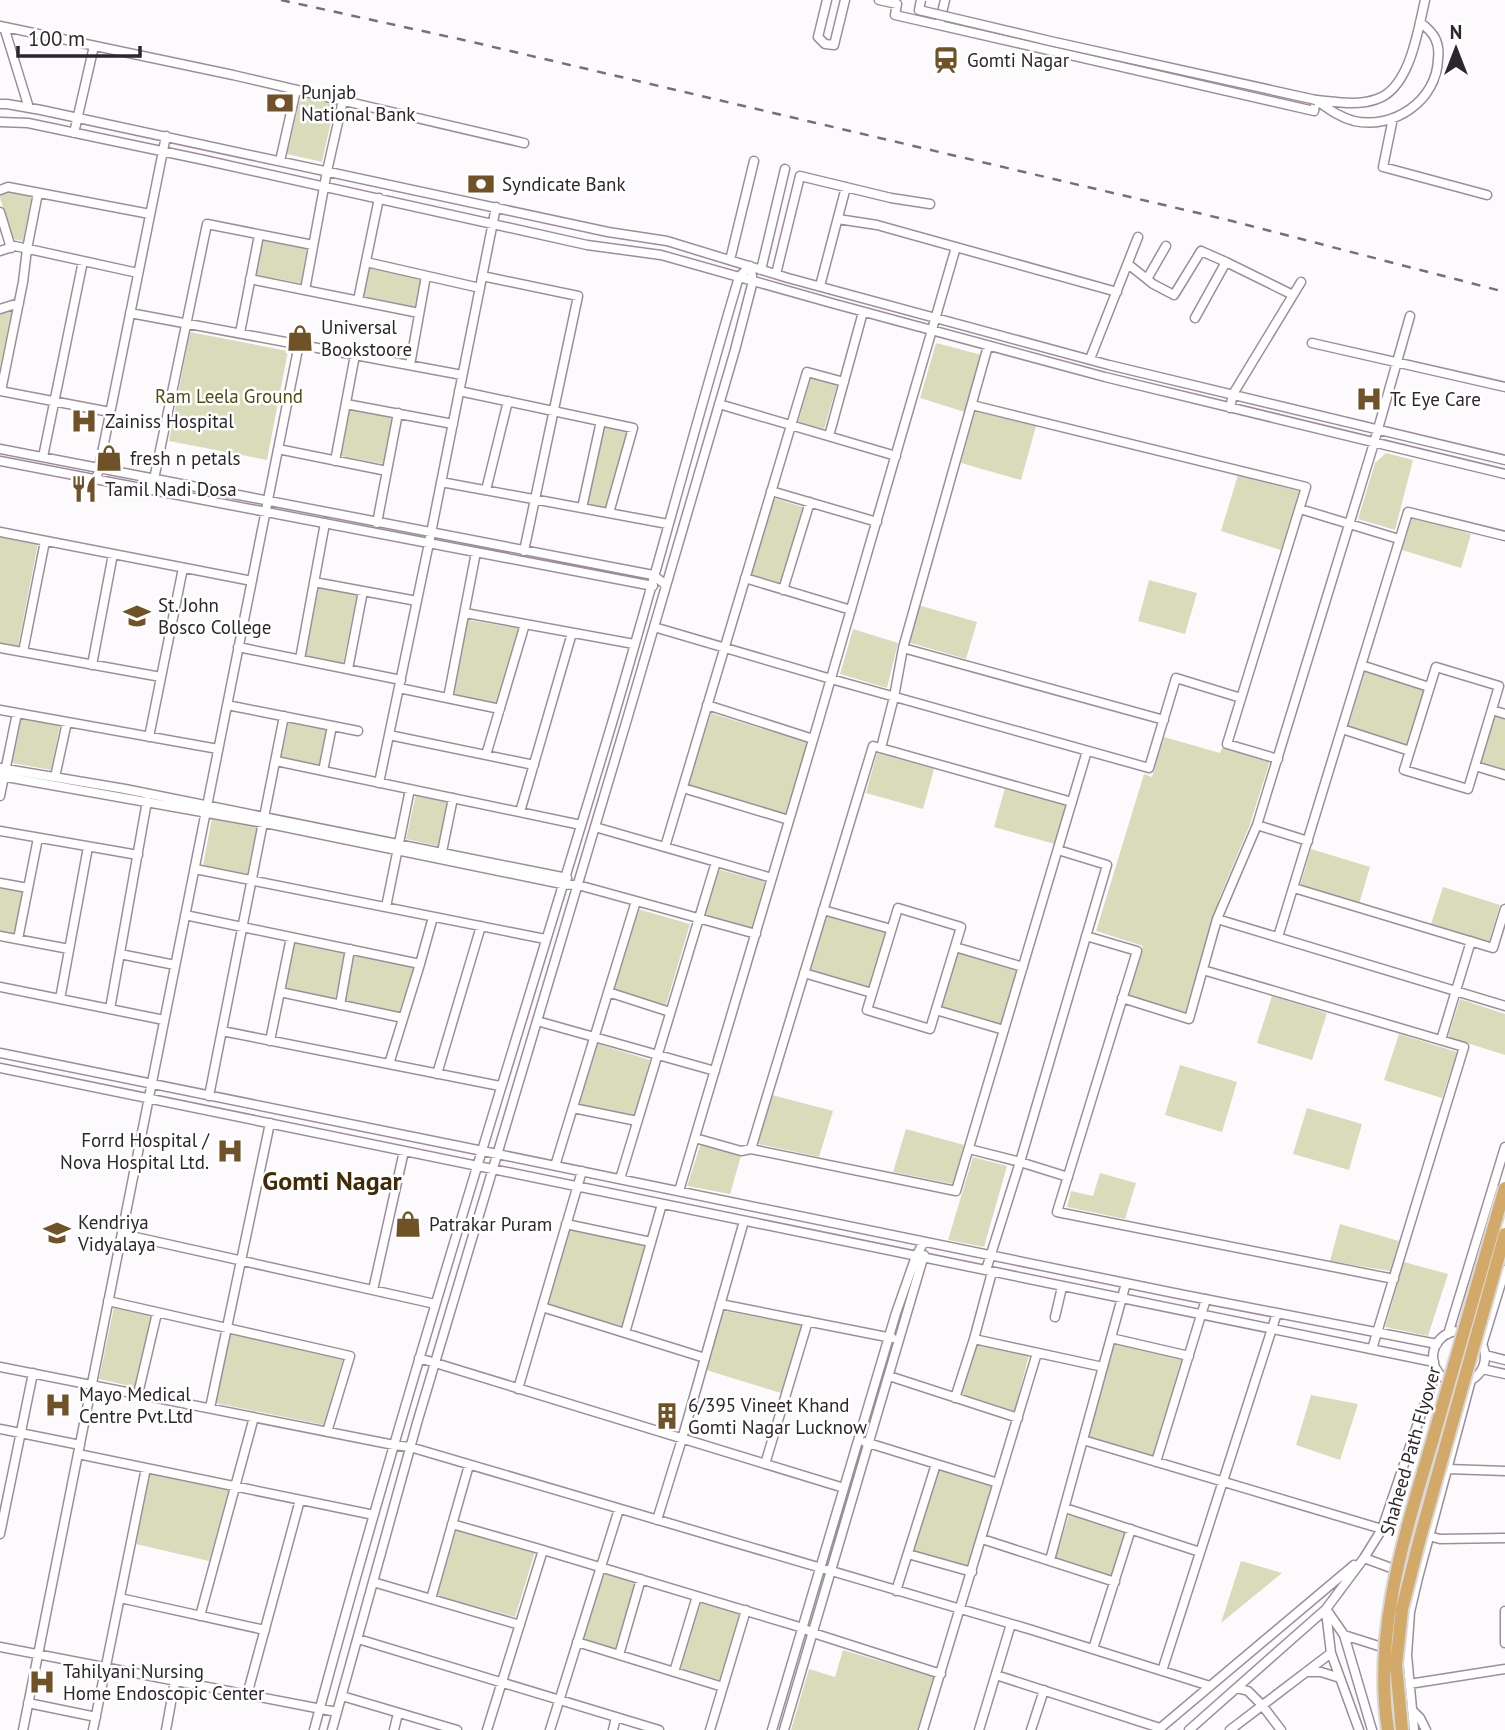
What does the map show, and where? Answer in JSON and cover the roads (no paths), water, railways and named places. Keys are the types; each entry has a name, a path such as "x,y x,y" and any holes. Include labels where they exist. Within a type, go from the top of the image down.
{"highway":[{"name":"Shaheed Path Flyover","path":"1388,1730 1385,1666 1390,1606 1411,1516 1505,1188"},
{"name":"Shaheed Path Flyover","path":"1402,1730 1396,1665 1402,1609 1505,1234"}],"street":[{"path":"827,0 818,37 825,44 834,45 845,0"},
{"path":"879,0 898,4 895,15 1314,111 1316,100"},
{"path":"921,0 919,10 1050,41 1316,100 1357,103 1379,99 1397,86 1408,64 1425,0"},
{"path":"939,25 945,0"},
{"path":"1316,100 1339,116 1357,121 1388,120 1404,114 1430,90 1438,71 1439,51 1435,38 1420,22"},
{"path":"1,27 343,100 524,143"},
{"path":"1,27 29,108"},
{"path":"74,133 94,46"},
{"path":"280,160 296,90"},
{"path":"305,290 343,100"},
{"path":"0,104 77,117 608,232 667,241 761,270 1090,359 1505,460"},
{"path":"1393,118 1383,167 1488,195"},
{"path":"0,122 28,123 163,151 587,245 661,254 1105,377 1505,474"},
{"path":"97,480 166,136"},
{"path":"730,260 754,161"},
{"path":"761,270 785,169"},
{"path":"776,274 800,176 891,198 930,204"},
{"path":"0,190 8,187 150,214"},
{"path":"820,286 846,187"},
{"path":"38,193 0,391 110,412"},
{"path":"358,300 379,198"},
{"path":"379,783 496,207"},
{"path":"0,212 11,248"},
{"path":"838,219 877,225 1117,292"},
{"path":"152,490 207,224 313,245"},
{"path":"240,333 259,234"},
{"path":"1090,359 1138,237"},
{"path":"0,251 15,246 138,273"},
{"path":"1147,279 1166,246"},
{"path":"679,1191 956,247"},
{"path":"1128,264 1174,295 1201,251 1293,295"},
{"path":"43,457 83,261"},
{"path":"366,262 480,288"},
{"path":"1195,318 1226,262"},
{"path":"314,1730 419,1358 634,644 738,277 750,266"},
{"path":"332,1730 410,1447 719,404 752,281 750,266"},
{"path":"410,365 426,276"},
{"path":"482,276 579,296 524,551"},
{"path":"250,279 419,313"},
{"path":"1230,408 1233,394 1301,282"},
{"path":"0,309 19,303"},
{"path":"829,436 863,312"},
{"path":"130,313 462,375"},
{"path":"1122,998 1189,1019 1217,919 1257,825 1278,759 1410,316"},
{"path":"1312,342 1505,387"},
{"path":"23,1730 299,344"},
{"path":"881,748 903,648 988,346"},
{"path":"335,461 355,355"},
{"path":"665,847 807,372 844,382"},
{"path":"459,391 633,428 609,513"},
{"path":"486,491 508,401"},
{"path":"346,404 453,424"},
{"path":"719,404 896,456"},
{"path":"972,405 1307,488 1227,744 1278,759"},
{"path":"377,523 398,413"},
{"path":"582,508 601,421"},
{"path":"0,449 653,576 666,584"},
{"path":"278,449 387,471"},
{"path":"0,461 650,586 666,584"},
{"path":"441,482 668,524"},
{"path":"771,491 877,522"},
{"path":"783,590 810,502"},
{"path":"1300,509 1399,539"},
{"path":"1278,937 1408,512 1505,536"},
{"path":"300,659 326,523"},
{"path":"0,532 252,581"},
{"path":"23,652 45,541"},
{"path":"448,698 476,552"},
{"path":"92,665 113,554"},
{"path":"149,737 183,568"},
{"path":"745,579 851,610"},
{"path":"314,582 417,601"},
{"path":"348,669 363,591"},
{"path":"465,613 634,644"},
{"path":"486,755 525,624"},
{"path":"654,627 1149,768 1176,678 1241,698"},
{"path":"520,812 572,633"},
{"path":"239,647 348,669 448,698 500,709"},
{"path":"0,648 161,677"},
{"path":"903,648 1164,720"},
{"path":"1361,665 1429,687"},
{"path":"1436,667 1499,686 1468,789 1404,770 1429,687 1436,667"},
{"path":"227,705 358,731"},
{"path":"707,705 813,739"},
{"path":"0,710 218,749"},
{"path":"1492,710 1505,714"},
{"path":"0,796 2,772 18,713"},
{"path":"209,1096 284,716"},
{"path":"55,777 67,722"},
{"path":"323,771 332,726"},
{"path":"1342,729 1410,751"},
{"path":"389,735 534,765"},
{"path":"751,1149 873,746 1072,802"},
{"path":"695,1138 741,1151 751,1149 956,1191 1087,751"},
{"path":"276,761 580,825"},
{"path":"1475,766 1505,775"},
{"path":"2,772 55,777 564,881"},
{"path":"2,772 147,801 206,809"},
{"path":"683,788 789,820"},
{"path":"386,907 410,789"},
{"path":"442,852 453,798"},
{"path":"110,1009 147,801"},
{"path":"1257,825 1308,841"},
{"path":"595,827 772,878"},
{"path":"0,831 138,855"},
{"path":"18,939 38,838"},
{"path":"60,999 88,846"},
{"path":"399,847 442,852 564,881 756,934"},
{"path":"956,1398 974,1339 990,1255 1107,865 1058,850"},
{"path":"620,1179 716,862"},
{"path":"195,869 545,939"},
{"path":"0,883 28,888"},
{"path":"1294,888 1493,948 1505,909"},
{"path":"555,1166 636,901"},
{"path":"898,908 961,927 930,1029 867,1010 891,929 898,908"},
{"path":"823,910 891,929"},
{"path":"185,915 420,964"},
{"path":"389,1064 433,917"},
{"path":"1217,919 1505,1006"},
{"path":"437,1074 481,926"},
{"path":"0,936 69,949"},
{"path":"1086,936 1137,951 1057,1212 1394,1279"},
{"path":"270,1041 291,937"},
{"path":"1441,1040 1471,941"},
{"path":"955,947 1023,967"},
{"path":"340,1005 350,949"},
{"path":"120,954 175,965"},
{"path":"1203,970 1464,1047 1372,1349"},
{"path":"804,973 872,993"},
{"path":"0,987 164,1020"},
{"path":"279,992 403,1018"},
{"path":"608,992 670,1012"},
{"path":"936,1010 1004,1030"},
{"path":"537,1021 715,1071"},
{"path":"222,1031 500,1086"},
{"path":"0,1053 1437,1344"},
{"path":"0,1068 1372,1349 1435,1366 1445,1379 1453,1382 1472,1380"},
{"path":"573,1108 637,1121"},
{"path":"210,1408 270,1123"},
{"path":"1189,1730 1326,1609 1382,1529 1435,1366 1434,1351 1437,1344 1448,1334 1505,1147"},
{"path":"969,1149 1068,1177"},
{"path":"373,1290 404,1151"},
{"path":"518,1389 582,1171"},
{"path":"625,1333 662,1204"},
{"path":"657,1520 744,1221"},
{"path":"566,1224 651,1242"},
{"path":"122,1234 435,1304"},
{"path":"784,1730 900,1340 923,1242"},
{"path":"772,1730 889,1338 920,1257"},
{"path":"1482,1345 1505,1270"},
{"path":"1050,1560 1126,1283"},
{"path":"1055,1317 1062,1287"},
{"path":"1156,1462 1206,1299"},
{"path":"108,1301 349,1356 327,1432"},
{"path":"720,1304 900,1340"},
{"path":"542,1307 705,1358"},
{"path":"138,1394 157,1313"},
{"path":"1162,1671 1277,1313"},
{"path":"765,1464 808,1321"},
{"path":"1414,1730 1408,1655 1410,1612 1472,1380 1482,1369 1485,1355 1482,1345 1472,1335 1463,1331 1448,1334"},
{"path":"1111,1338 1189,1356"},
{"path":"974,1339 1103,1367"},
{"path":"923,1730 1037,1353"},
{"path":"1485,1355 1505,1360"},
{"path":"419,1358 844,1488"},
{"path":"0,1367 410,1447 1012,1624 1210,1686"},
{"path":"1482,1369 1505,1374"},
{"path":"0,1534 33,1373"},
{"path":"889,1376 1018,1419"},
{"path":"200,1616 254,1417"},
{"path":"0,1429 79,1445"},
{"path":"859,1440 998,1483"},
{"path":"1083,1440 1382,1529"},
{"path":"78,1454 374,1515"},
{"path":"896,1591 936,1464"},
{"path":"432,1599 469,1465"},
{"path":"93,1730 146,1468"},
{"path":"1448,1469 1505,1471"},
{"path":"247,1695 300,1500"},
{"path":"1065,1508 1200,1552"},
{"path":"550,1730 619,1509"},
{"path":"452,1524 746,1610 941,1674"},
{"path":"1093,1649 1131,1530"},
{"path":"1429,1536 1440,1539 1505,1538"},
{"path":"982,1539 1115,1581"},
{"path":"487,1730 543,1550"},
{"path":"908,1554 972,1572"},
{"path":"1364,1558 1418,1578"},
{"path":"996,1675 1159,1729 1364,1558"},
{"path":"619,1655 641,1579"},
{"path":"373,1581 520,1625"},
{"path":"674,1672 696,1596"},
{"path":"120,1598 265,1630"},
{"path":"1326,1609 1344,1635 1372,1730"},
{"path":"1326,1609 1331,1653 1359,1730"},
{"path":"710,1730 746,1610"},
{"path":"1505,1611 1505,1643"},
{"path":"979,1730 1012,1624"},
{"path":"1344,1635 1408,1655"},
{"path":"358,1639 659,1730"},
{"path":"577,1642 723,1687"},
{"path":"0,1647 337,1712"},
{"path":"1230,1730 1331,1653"},
{"path":"1409,1684 1505,1669"},
{"path":"1306,1672 1321,1672 1340,1678"},
{"path":"166,1730 175,1681"},
{"path":"1237,1688 1248,1691 1281,1730"},
{"path":"1031,1730 1044,1690"},
{"path":"342,1696 457,1730"},
{"path":"28,1703 96,1717"},
{"path":"1412,1710 1426,1730"},
{"path":"394,1730 398,1713"},
{"path":"613,1730 617,1717"}],"railway":[{"path":"281,0 468,41 1232,221 1505,292"}],"place":[{"name":"Gomti Nagar","path":"946,60"},
{"name":"Punjab National Bank","path":"280,103"},
{"name":"Syndicate Bank","path":"481,184"},
{"name":"Universal Bookstoore","path":"300,338"},
{"name":"Tc Eye Care","path":"1369,399"},
{"name":"Zainiss Hospital","path":"84,421"},
{"name":"fresh n petals","path":"109,458"},
{"name":"Tamil Nadi Dosa","path":"84,489"},
{"name":"St. John Bosco College","path":"137,616"},
{"name":"Forrd Hospital / Nova Hospital Ltd.","path":"230,1151"},
{"name":"Patrakar Puram","path":"408,1224"},
{"name":"Kendriya Vidyalaya","path":"57,1233"},
{"name":"Mayo Medical Centre Pvt.Ltd","path":"58,1405"},
{"name":"6/395 Vineet Khand Gomti Nagar Lucknow","path":"667,1416"},
{"name":"Tahilyani Nursing Home Endoscopic Center","path":"42,1682"}],"district":[{"name":"Gomti Nagar","path":"332,1181"}],"park label":[{"name":"Ram Leela Ground","path":"229,396"}]}
